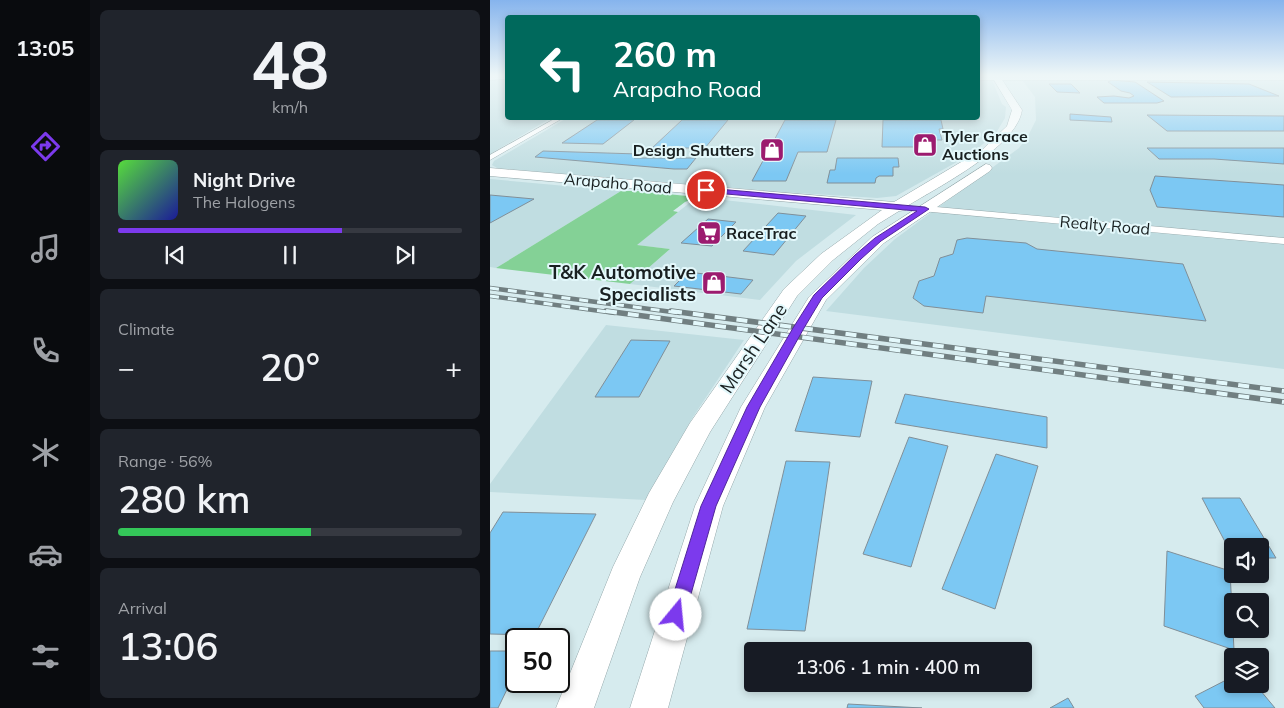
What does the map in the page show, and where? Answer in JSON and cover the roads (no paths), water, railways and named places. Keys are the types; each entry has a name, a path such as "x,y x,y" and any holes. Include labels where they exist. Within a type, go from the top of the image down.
{"main road":[{"name":"Marsh Lane","path":"575,708 624,576 659,501 729,383 790,294 827,257 873,222 977,158 1011,127 1016,117 1016,108"},
{"name":"Marsh Lane","path":"648,707 709,506 753,407 776,365 818,297 878,240 998,159"},
{"name":"Arapaho Road","path":"490,172 925,209"}],"street":[{"path":"491,158 557,120"},
{"name":"Realty Road","path":"925,209 1284,241"}],"railway":[{"path":"490,288 680,313"},
{"path":"490,296 615,313"},
{"path":"606,311 1284,402"},
{"path":"671,311 1284,391"}],"place":[{"name":"Tyler Grace Auctions","path":"925,145"},
{"name":"Design Shutters","path":"772,150"},
{"name":"RaceTrac","path":"709,233"},
{"name":"T&K Automotive Specialists","path":"714,283"}]}
